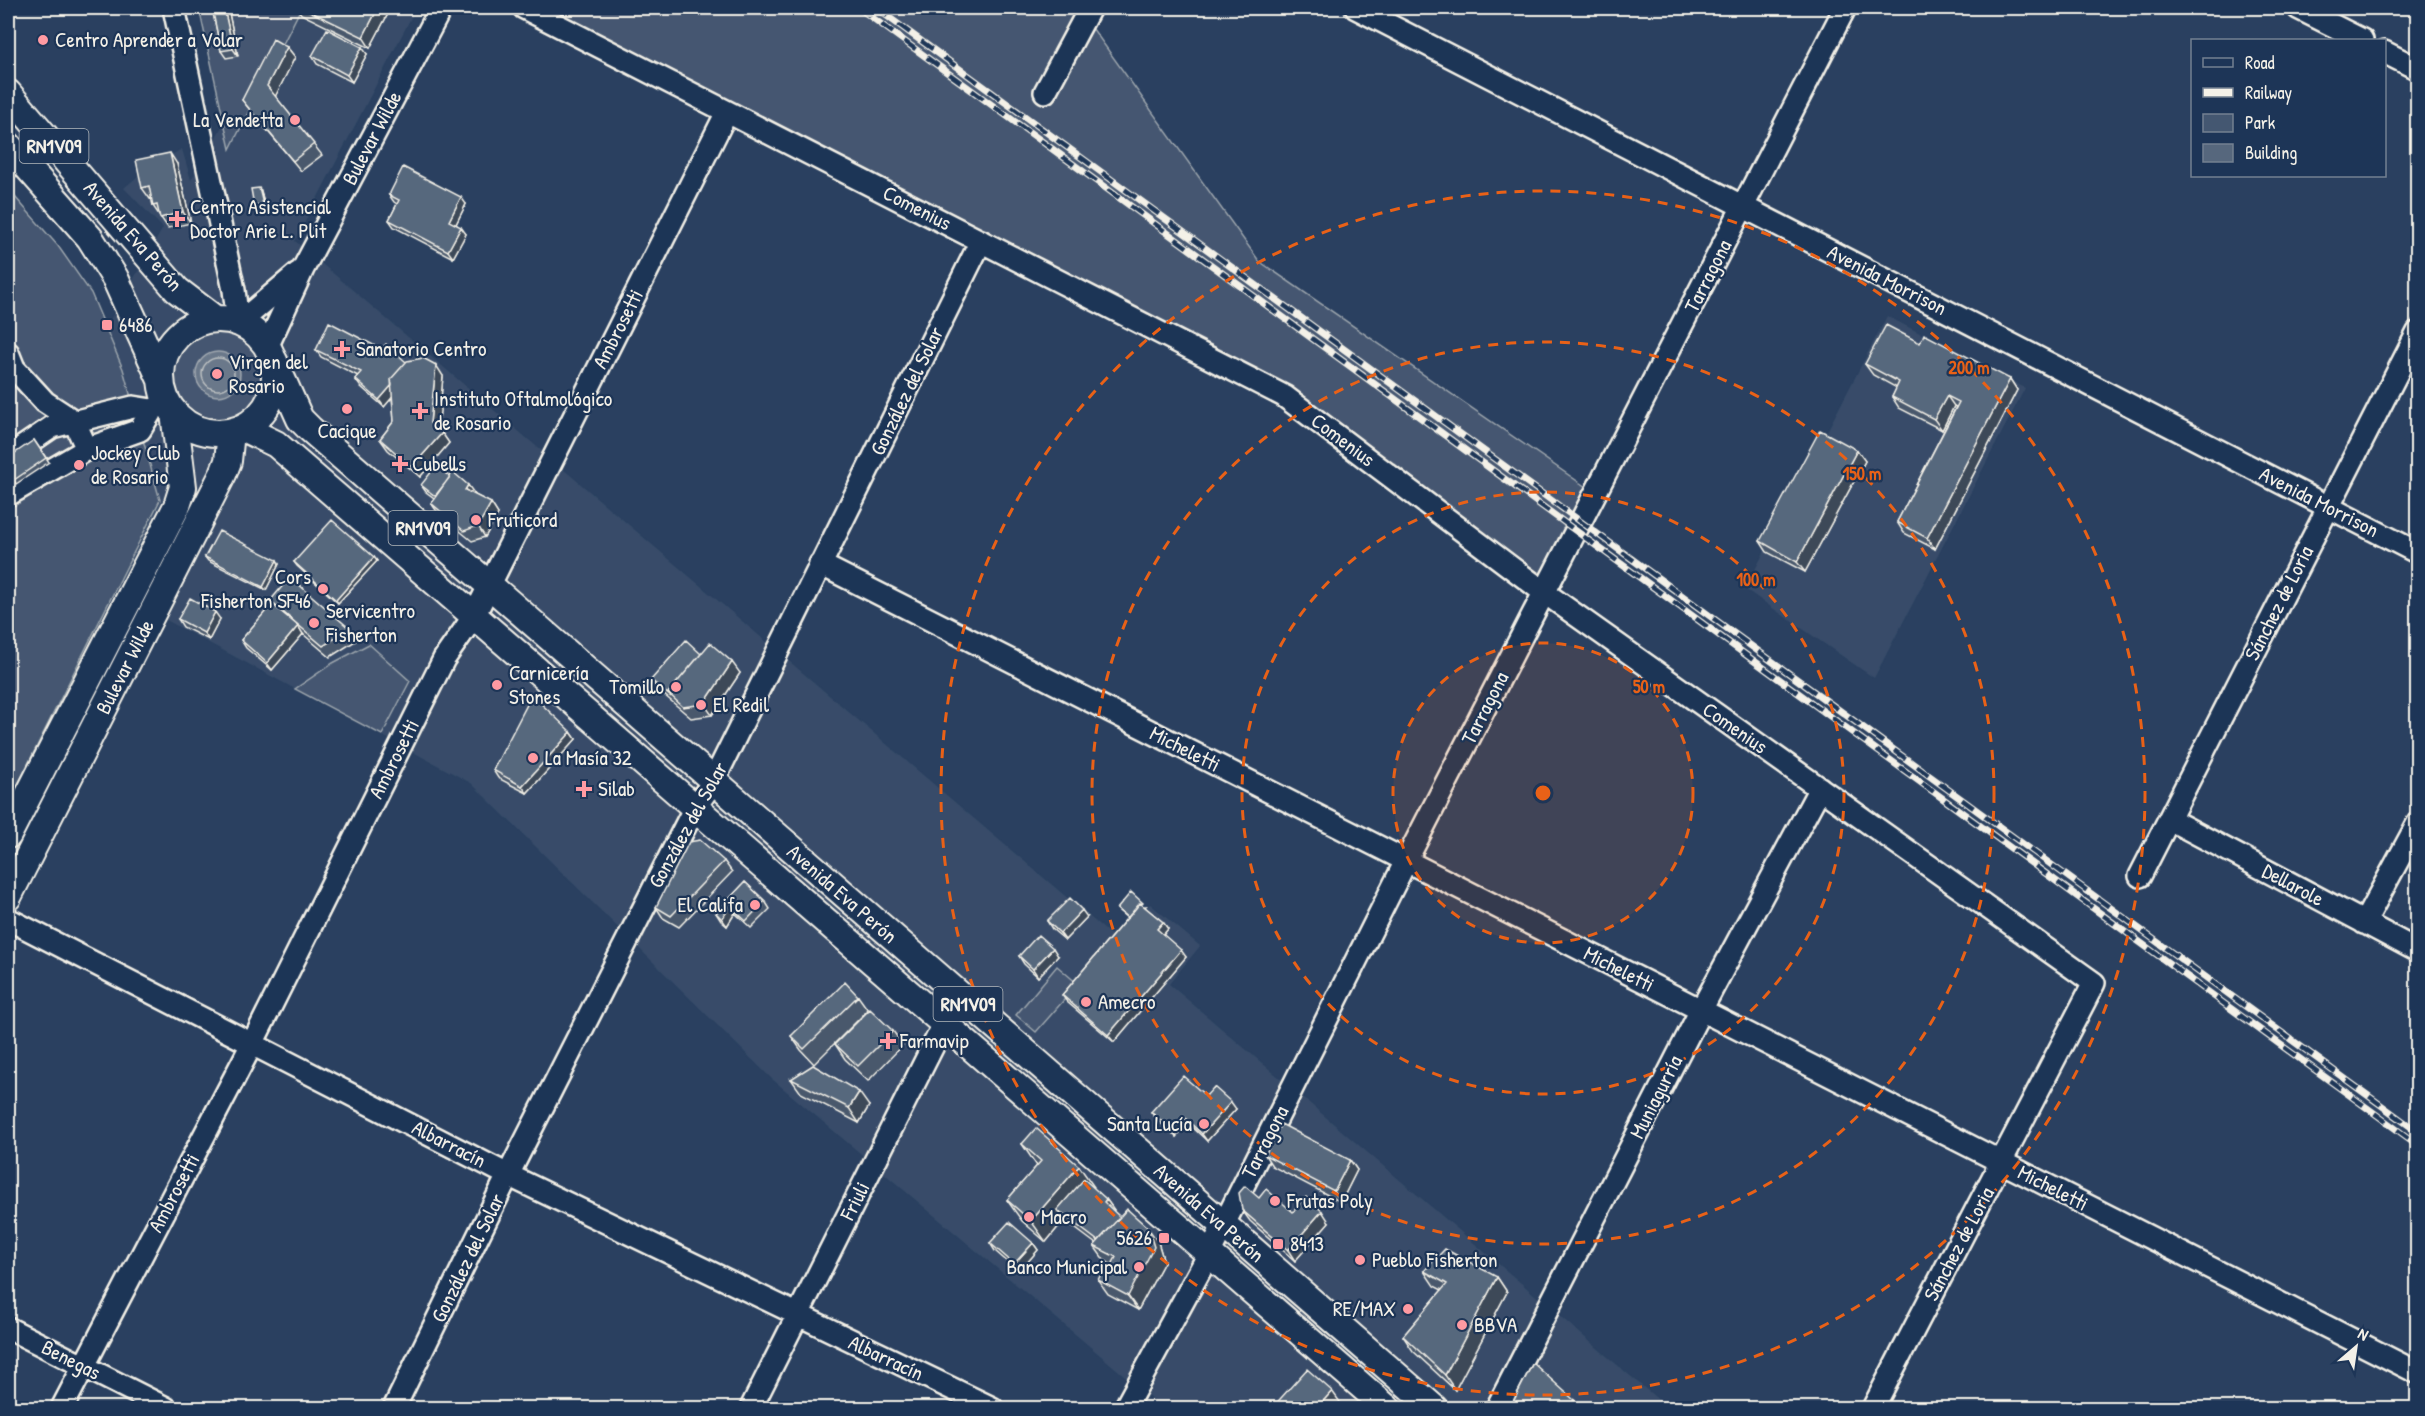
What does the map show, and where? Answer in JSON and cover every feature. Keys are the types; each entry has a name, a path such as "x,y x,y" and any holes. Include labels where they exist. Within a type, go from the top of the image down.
{"main road":[{"name":"Avenida Eva Perón","path":"8,93 177,290 231,322"},
{"name":"Avenida Eva Perón","path":"8,145 90,238 115,278 164,401"},
{"path":"164,401 163,360 172,342 184,330 199,322 231,322"},
{"name":"RN1V09","path":"231,322 255,332 271,354"},
{"name":"Avenida Eva Perón","path":"271,354 300,419 713,782 1434,1408"},
{"path":"237,430 259,417 271,400 275,381 271,354"},
{"name":"RN1V09","path":"164,401 186,424 208,433 237,430"},
{"name":"Bulevar Wilde","path":"8,835 177,506 183,487 164,401"},
{"name":"Avenida Eva Perón","path":"237,430 276,444 1387,1408"},
{"name":"Bulevar Wilde","path":"8,897 223,474 237,430"}],"street":[{"path":"174,8 234,290 231,322"},
{"name":"Bulevar Wilde","path":"271,354 303,268 441,8"},
{"name":"Comenius","path":"524,8 1284,396 1545,593 2094,983"},
{"path":"1045,92 1090,8"},
{"name":"Avenida Morrison","path":"1356,8 2418,553"},
{"name":"Tarragona","path":"1125,1408 1209,1254 1406,861 1845,8"},
{"path":"2298,8 2360,39"},
{"path":"2386,53 2418,69"},
{"name":"Ambrosetti","path":"62,1408 252,1044 444,659 474,616 727,112"},
{"name":"González del Solar","path":"394,1408 508,1175 694,809 713,782 981,241"},
{"name":"Bulevar Wilde","path":"231,322 303,268"},
{"name":"Sánchez de Loria","path":"2140,876 2418,332"},
{"path":"8,353 14,368 45,402 74,421 87,449"},
{"path":"8,457 52,428 164,401"},
{"path":"8,495 87,449 140,430 164,401"},
{"name":"Micheletti","path":"820,564 2418,1373"},
{"name":"Muniagurría","path":"1497,1408 1701,1010 1820,788"},
{"name":"Dellarole","path":"2169,819 2418,951"},
{"path":"2364,923 2418,823"},
{"name":"Albarracín","path":"8,919 508,1175 797,1317 992,1408"},
{"name":"Sánchez de Loria","path":"1873,1408 2094,983"},
{"name":"Friuli","path":"751,1408 944,1024 954,992"},
{"name":"Benegas","path":"8,1328 166,1408"}],"shaded area":[{"path":"291,8 416,8 295,241 1118,941 1150,904 1200,946 1169,984 1668,1408 1163,1408 772,1079 471,783 153,613 107,325 163,228 124,188 144,171 182,149 191,180"},
{"path":"1887,316 2025,388 1874,678 1745,589"}],"green space":[{"path":"199,8 301,8 230,149"},
{"path":"524,8 1090,8 1085,18 1259,261 1596,494 1545,593 1284,396"},
{"name":"Jockey Club de Rosario","path":"8,189 58,246 91,293 123,369 160,500 8,804"},
{"path":"218,319 240,324 258,336 270,354 275,376 270,398 258,416 240,428 218,433 196,428 178,416 166,398 161,376 166,354 178,336 196,324"},
{"path":"369,644 410,681 382,735 295,689 333,663"},
{"path":"1057,966 1078,984 1036,1032 1016,1015"}],"water":[{"path":"218,352 227,353 234,358 239,365 239,383 234,390 227,395 218,396 209,395 202,390 197,383 196,374 197,365 202,358 209,353"}],"building":[{"path":"212,8 224,8 233,49 221,51"},
{"path":"303,8 378,8 363,37"},
{"path":"327,29 362,47 347,75 312,56"},
{"path":"273,39 287,47 267,86 314,144 293,161 242,100"},
{"path":"170,153 183,212 160,218 157,205 153,206 149,186 142,188 136,160"},
{"path":"403,167 461,197 449,221 461,227 448,251 389,220 399,200 389,195"},
{"path":"259,188 263,204 254,206 251,189"},
{"path":"329,322 381,349 386,344 406,362 391,379 392,385 379,400 355,379 361,372 316,350"},
{"path":"1886,325 1920,343 1924,334 2010,379 1927,538 1897,522 1959,402 1947,396 1934,419 1892,397 1899,382 1865,364"},
{"name":"Instituto Oftalmológico de Rosario","path":"423,358 436,365 430,423 442,433 412,467 380,439 394,421 391,379 407,361"},
{"path":"1820,430 1857,450 1797,562 1760,541"},
{"path":"34,440 46,458 14,480 8,471 8,458"},
{"path":"436,466 450,477 435,496 421,485"},
{"path":"453,472 468,485 465,490 491,503 478,526 464,531 431,503"},
{"path":"332,520 374,557 336,600 294,562"},
{"path":"219,531 277,560 263,587 205,557"},
{"name":"Servicentro Fisherton","path":"290,577 350,629 323,646 270,601"},
{"path":"190,598 215,612 204,633 178,619"},
{"path":"272,604 298,626 267,663 241,640"},
{"path":"686,640 701,654 668,693 671,697 651,680"},
{"path":"710,643 732,662 704,704 683,707 668,693"},
{"name":"La Masía 32","path":"532,695 571,732 522,786 493,770"},
{"path":"700,840 724,861 671,916 656,907 689,842"},
{"path":"745,882 765,901 746,921 730,906 722,919 716,913"},
{"path":"1131,892 1143,903 1140,903 1128,918 1117,909"},
{"path":"1070,898 1082,910 1060,933 1047,921"},
{"path":"1140,903 1163,922 1157,929 1181,950 1108,1035 1062,995"},
{"path":"1038,935 1053,948 1033,969 1019,956"},
{"path":"845,982 858,996 804,1049 791,1036"},
{"path":"870,1009 893,1031 858,1066 835,1044"},
{"path":"813,1065 859,1092 849,1108 791,1079"},
{"path":"1183,1076 1206,1096 1214,1087 1231,1102 1202,1134 1183,1116 1171,1129 1151,1112"},
{"path":"1281,1124 1350,1160 1334,1191 1265,1155"},
{"path":"1036,1128 1079,1166 1031,1221 1007,1200 1041,1161 1022,1144"},
{"path":"1084,1179 1106,1199 1104,1202 1120,1217 1098,1241 1057,1210"},
{"path":"1245,1186 1259,1198 1266,1189 1293,1212 1306,1197 1322,1211 1288,1250 1242,1210 1239,1193"},
{"path":"1127,1209 1148,1228 1154,1247 1128,1296 1098,1280 1103,1270 1108,1272 1116,1257 1094,1246"},
{"path":"1009,1222 1033,1243 1014,1264 990,1243"},
{"name":"BBVA","path":"1445,1249 1497,1277 1445,1375 1403,1336 1447,1284 1424,1271"},
{"path":"1533,1363 1574,1400 1566,1408 1510,1408"},
{"path":"1307,1369 1332,1391 1317,1408 1272,1408"}],"railway":[{"path":"859,8 2418,1145"},
{"path":"876,8 2418,1132"}],"place":[{"name":"Centro Aprender a Volar","path":"43,40"},
{"name":"La Vendetta","path":"295,120"},
{"name":"Centro Asistencial Doctor Arie L. Plit","path":"177,219"},
{"name":"6486","path":"107,325"},
{"name":"Sanatorio Centro","path":"342,349"},
{"name":"Virgen del Rosario","path":"217,374"},
{"name":"Cacique","path":"347,409"},
{"name":"Instituto Oftalmológico de Rosario","path":"420,411"},
{"name":"Cubells","path":"400,464"},
{"name":"Jockey Club de Rosario","path":"79,465"},
{"name":"Fruticord","path":"476,520"},
{"name":"Cors Fisherton SF46","path":"323,589"},
{"name":"Servicentro Fisherton","path":"314,623"},
{"name":"Carnicería Stones","path":"497,685"},
{"name":"Tomillo","path":"676,687"},
{"name":"El Redil","path":"701,705"},
{"name":"La Masía 32","path":"533,758"},
{"name":"Silab","path":"584,789"},
{"name":"El Califa","path":"755,905"},
{"name":"Amecro","path":"1086,1002"},
{"name":"Farmavip","path":"888,1041"},
{"name":"Santa Lucía","path":"1204,1124"},
{"name":"Frutas Poly","path":"1275,1201"},
{"name":"Macro","path":"1029,1217"},
{"name":"5626","path":"1164,1238"},
{"name":"8413","path":"1278,1244"},
{"name":"Pueblo Fisherton","path":"1360,1260"},
{"name":"Banco Municipal","path":"1139,1267"},
{"name":"RE/MAX","path":"1408,1309"},
{"name":"BBVA","path":"1462,1325"}]}
